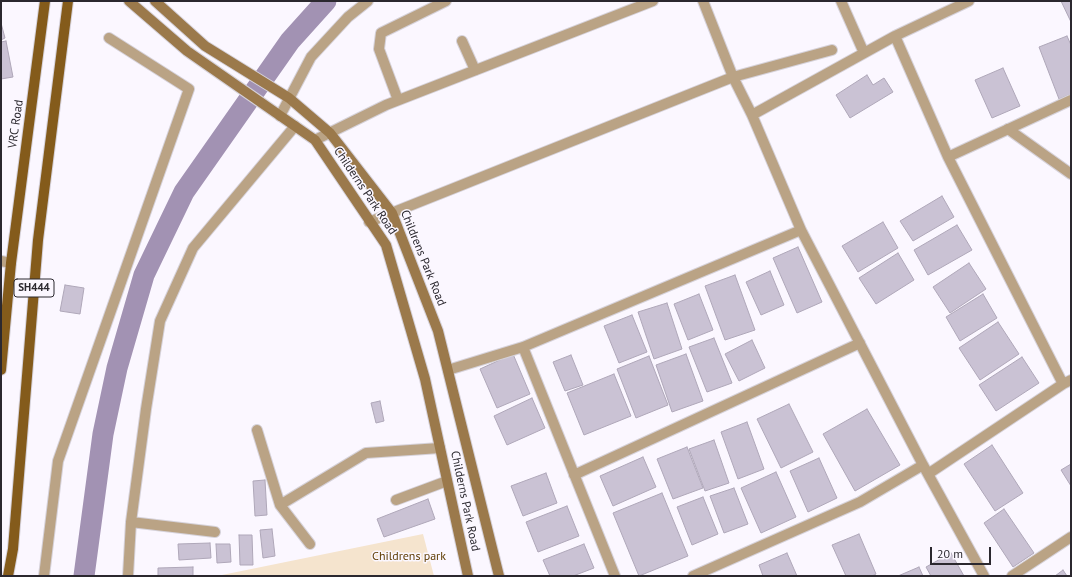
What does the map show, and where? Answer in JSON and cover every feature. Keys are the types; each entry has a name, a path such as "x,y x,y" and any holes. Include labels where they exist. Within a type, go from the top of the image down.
{"main road":[{"name":"VRC Road","path":"1,370 6,262 46,1"},
{"name":"SH444","path":"8,576 13,549 38,240 68,1"}],"street":[{"name":"Childerns Park Road","path":"130,1 187,51 315,140 386,245 425,379 468,576"},
{"name":"Childrens Park Road","path":"155,1 205,46 289,98 330,132 392,214 438,331 499,576"},
{"path":"277,113 289,98 311,57 348,17 368,1"},
{"path":"398,100 380,50 381,33 446,1"},
{"path":"315,140 398,100 653,1"},
{"path":"704,1 733,76 752,115 801,230 923,465 984,576"},
{"path":"841,1 864,53"},
{"path":"752,115 895,36 969,1"},
{"path":"895,36 948,157 1067,382 928,474"},
{"path":"44,576 58,462 189,89 109,38"},
{"path":"462,41 475,70"},
{"path":"369,222 733,76 832,50"},
{"path":"948,157 1071,100"},
{"path":"128,576 131,522 146,409 160,321 193,248 295,126"},
{"path":"1008,129 1071,174"},
{"path":"448,370 523,347 801,230"},
{"path":"574,475 860,343"},
{"path":"523,347 614,576"},
{"path":"257,430 280,505 310,544"},
{"path":"280,505 366,453 440,448"},
{"path":"693,576 860,502 923,465"},
{"path":"396,500 447,480"},
{"path":"131,522 215,532"},
{"path":"1012,576 1071,537"}],"green space":[{"name":"Childrens park","path":"423,534 434,576 217,576"}],"building":[{"path":"1061,1 1071,1 1071,22"},
{"path":"1,23 5,38 1,40"},
{"path":"1067,36 1071,45 1071,94 1059,99 1039,47"},
{"path":"6,41 13,77 1,79 1,42"},
{"path":"1003,68 1020,106 992,118 975,80"},
{"path":"867,75 873,85 884,78 893,92 850,118 836,95"},
{"path":"942,196 954,217 913,241 900,221"},
{"path":"883,222 898,248 858,272 842,246"},
{"path":"957,225 972,250 928,275 914,250"},
{"path":"798,247 822,302 797,313 773,258"},
{"path":"898,253 914,280 876,304 859,278"},
{"path":"969,263 986,289 950,313 933,287"},
{"path":"770,271 784,305 761,315 746,282"},
{"path":"735,275 755,330 725,340 705,286"},
{"path":"65,285 84,288 80,314 60,311"},
{"path":"699,294 713,330 688,340 674,304"},
{"path":"983,294 997,318 960,341 946,317"},
{"path":"667,303 682,349 654,359 638,312"},
{"path":"632,315 647,352 619,363 604,326"},
{"path":"998,322 1019,354 980,380 959,348"},
{"path":"714,338 732,383 707,392 689,347"},
{"path":"752,340 765,368 739,381 725,354"},
{"path":"513,354 530,394 497,408 480,369"},
{"path":"686,354 703,401 672,412 656,365"},
{"path":"571,355 583,385 565,391 553,362"},
{"path":"649,356 668,405 636,418 617,369"},
{"path":"1022,357 1039,383 996,411 979,385"},
{"path":"614,374 631,416 584,435 567,393"},
{"path":"532,398 545,428 507,445 494,416"},
{"path":"380,401 384,421 376,423 371,403"},
{"path":"789,404 813,452 781,468 757,419"},
{"path":"867,409 900,465 855,491 823,434"},
{"path":"747,422 764,469 738,479 721,432"},
{"path":"714,440 729,483 705,491 689,449"},
{"path":"992,445 1023,493 995,511 964,464"},
{"path":"687,447 703,488 673,499 657,459"},
{"path":"643,457 656,487 613,506 600,476"},
{"path":"819,458 837,498 808,512 790,471"},
{"path":"1071,464 1071,486 1061,470"},
{"path":"776,472 796,517 761,533 741,488"},
{"path":"546,473 557,503 523,516 511,486"},
{"path":"265,480 267,515 255,516 253,481"},
{"path":"734,488 748,524 724,533 710,496"},
{"path":"662,493 688,556 639,576 613,513"},
{"path":"703,497 718,534 692,545 677,507"},
{"path":"428,499 435,519 384,537 377,519"},
{"path":"567,506 579,536 538,552 526,522"},
{"path":"1004,509 1034,553 1013,567 984,523"},
{"path":"272,529 275,556 263,558 260,530"},
{"path":"859,534 876,574 872,576 846,576 832,545"},
{"path":"239,535 252,535 253,565 240,565"},
{"path":"210,543 211,558 179,560 178,544"},
{"path":"216,544 230,544 231,562 217,563"},
{"path":"584,544 594,568 573,576 550,576 543,560"},
{"path":"787,553 797,576 763,576 759,565"},
{"path":"951,553 964,576 931,576 926,567"},
{"path":"193,567 193,576 158,576 158,568"},
{"path":"919,567 923,576 898,576"},
{"path":"1063,570 1067,576 1055,576"}],"waterway":[{"path":"84,576 103,434 117,368 144,275 184,192 290,41 326,1"}]}
